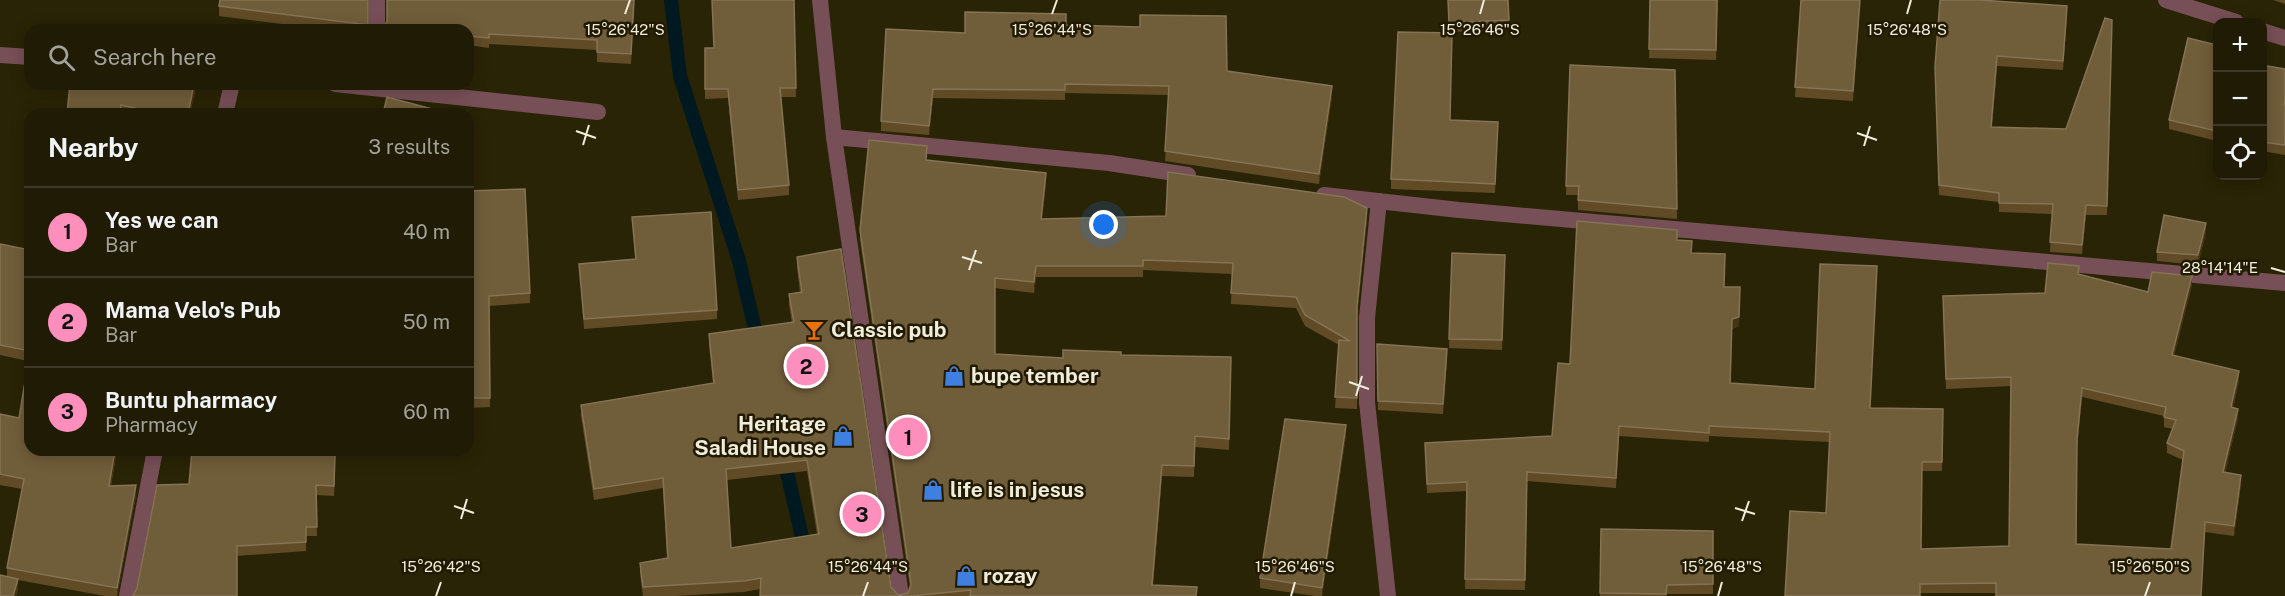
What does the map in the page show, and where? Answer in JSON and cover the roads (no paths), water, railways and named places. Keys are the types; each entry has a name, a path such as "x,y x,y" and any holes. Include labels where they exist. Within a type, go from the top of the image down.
{"street":[{"path":"377,0 377,24"},
{"path":"820,0 834,137 901,596"},
{"path":"2166,0 2223,18"},
{"path":"2267,33 2285,38"},
{"path":"0,55 24,57"},
{"path":"226,108 231,90"},
{"path":"404,90 598,112"},
{"path":"834,137 1109,163 1200,177"},
{"path":"1303,193 2285,283"},
{"path":"1380,201 1367,318 1367,402 1388,596"},
{"path":"127,596 154,456"}],"waterway":[{"path":"671,0 680,76 739,261 759,346"},
{"path":"783,455 806,554"}],"place":[{"name":"Classic pub","path":"814,330"},
{"name":"Mama Velo's Pub","path":"806,366"},
{"name":"bupe tember","path":"954,376"},
{"name":"Heritage Saladi House","path":"843,436"},
{"name":"Yes we can","path":"908,437"},
{"name":"life is in jesus","path":"933,490"},
{"name":"Buntu pharmacy","path":"862,514"},
{"name":"rozay","path":"966,576"}]}
